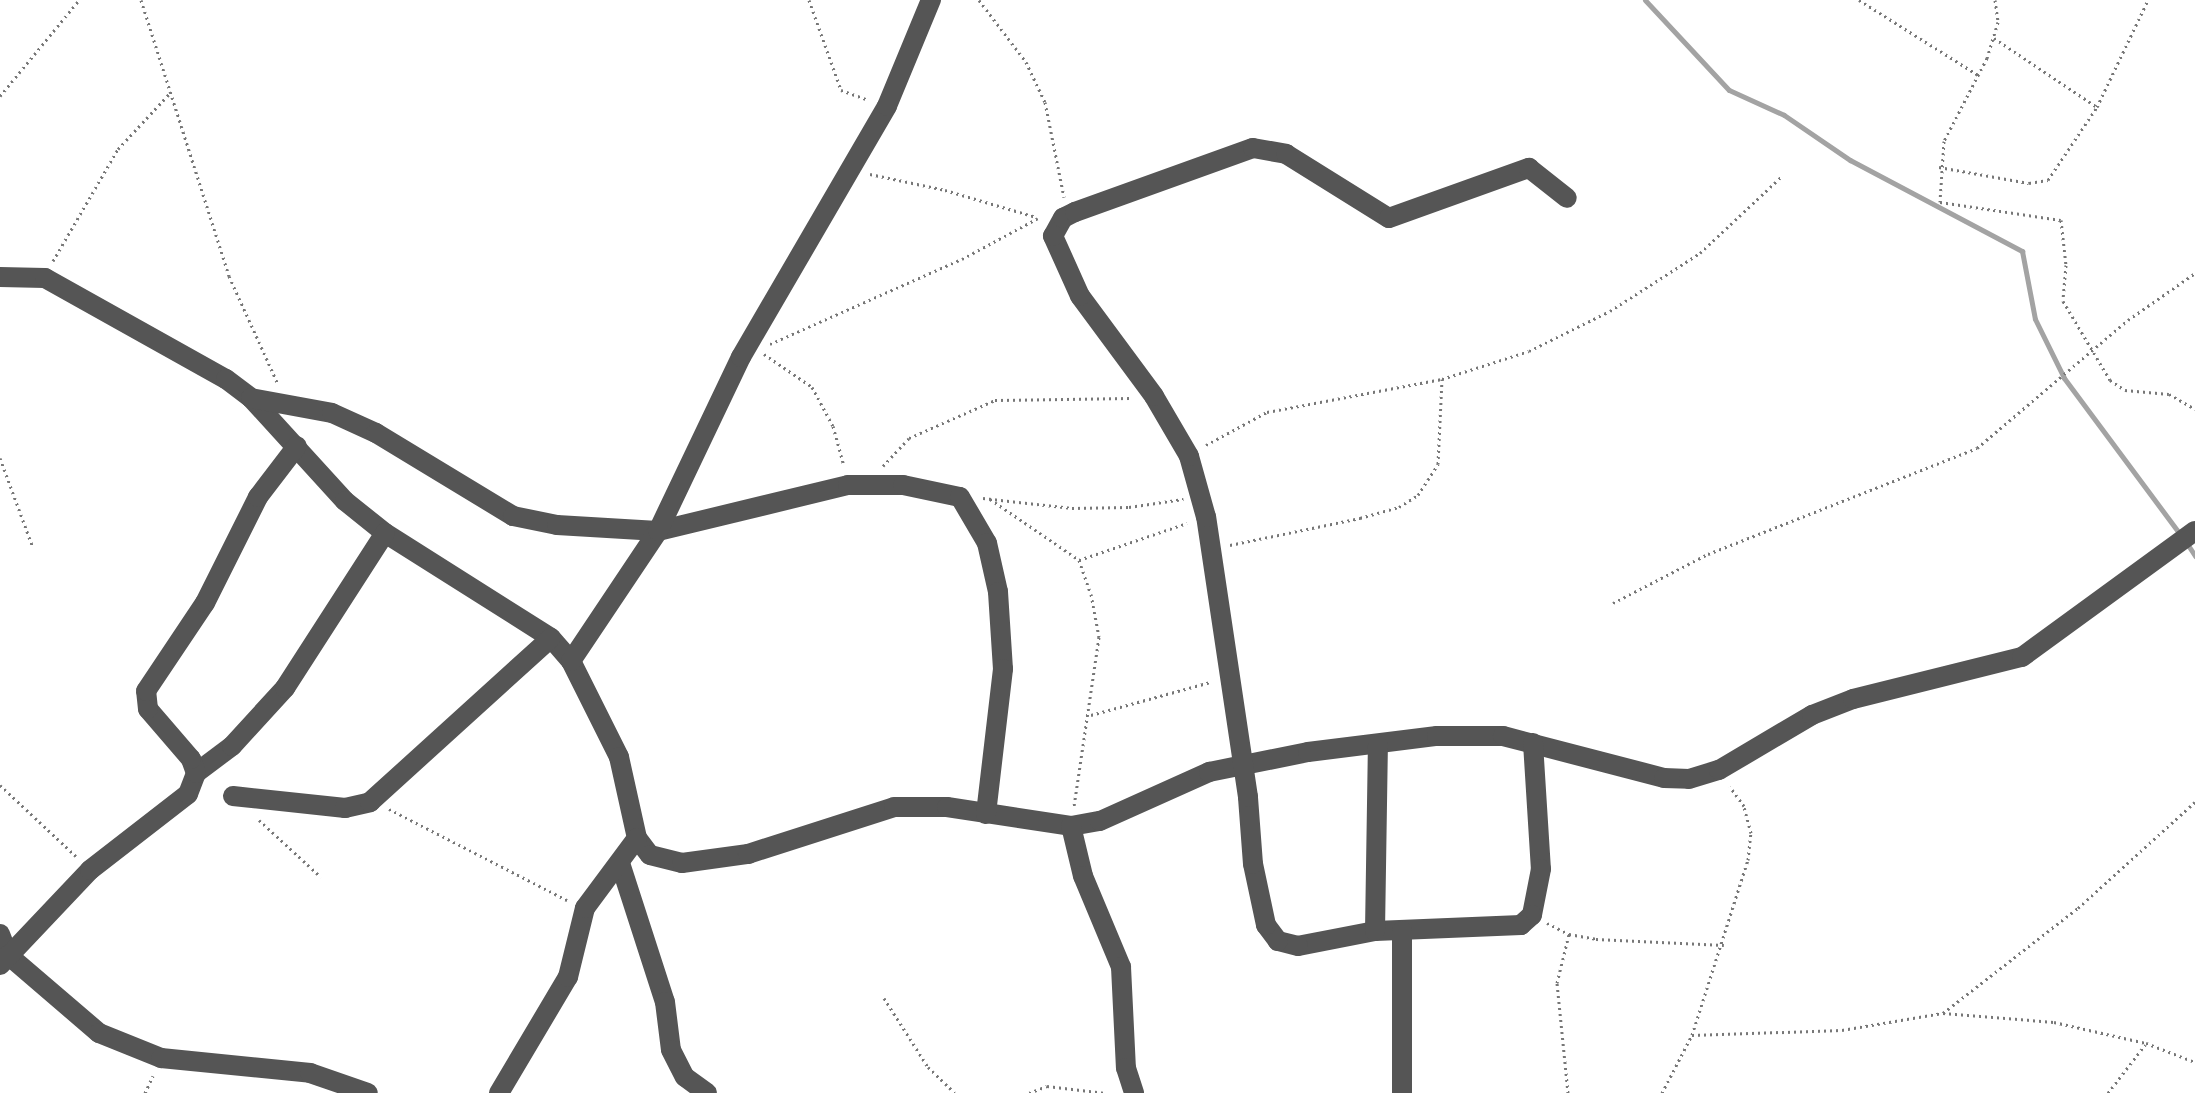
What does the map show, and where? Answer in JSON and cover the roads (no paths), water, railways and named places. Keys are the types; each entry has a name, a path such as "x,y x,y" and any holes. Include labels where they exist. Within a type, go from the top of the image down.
{"street":[{"path":"571,661 658,531 718,399 887,106 931,0"},
{"path":"1533,743 1541,869 1532,915 1521,925 1375,931 1298,946 1278,941 1266,925 1253,864 1206,517 1189,456 1154,396 1069,277 1053,236 1053,220 1122,191 1253,148 1286,154 1389,218 1529,168 1567,198"},
{"path":"0,277 45,278 166,341 251,398 345,501 385,533 551,638 571,661 619,757 637,838 650,855 682,863 748,854 894,807 947,807 1071,826 1119,816 1209,772 1308,752 1473,734 1533,743 1664,778 1689,779 1719,770 1812,715 1853,699 2022,657 2195,531"},
{"path":"251,398 314,406 376,433 513,516 557,525 658,531 857,484 960,497 987,543 998,592 1003,669 986,814"},
{"path":"196,773 180,743 148,709 146,691 205,603 258,497 297,446"},
{"path":"4,960 90,870 181,802 196,773 232,746 285,688 385,533"},
{"path":"233,796 345,808 370,802 551,638"},
{"path":"1375,931 1378,746"},
{"path":"1071,826 1083,876 1121,967 1126,1068 1134,1093"},
{"path":"499,1093 568,977 585,908 637,838"},
{"path":"620,863 665,1002 671,1050 685,1077 707,1093"},
{"path":"1402,931 1402,1093"},
{"path":"0,934 4,960 99,1033 161,1058 310,1073 368,1093"}],"waterway":[{"path":"1645,0 1729,90 1784,115 1850,160 2022,251 2035,319 2064,378 2180,534"},
{"path":"2186,542 2195,556"}]}
